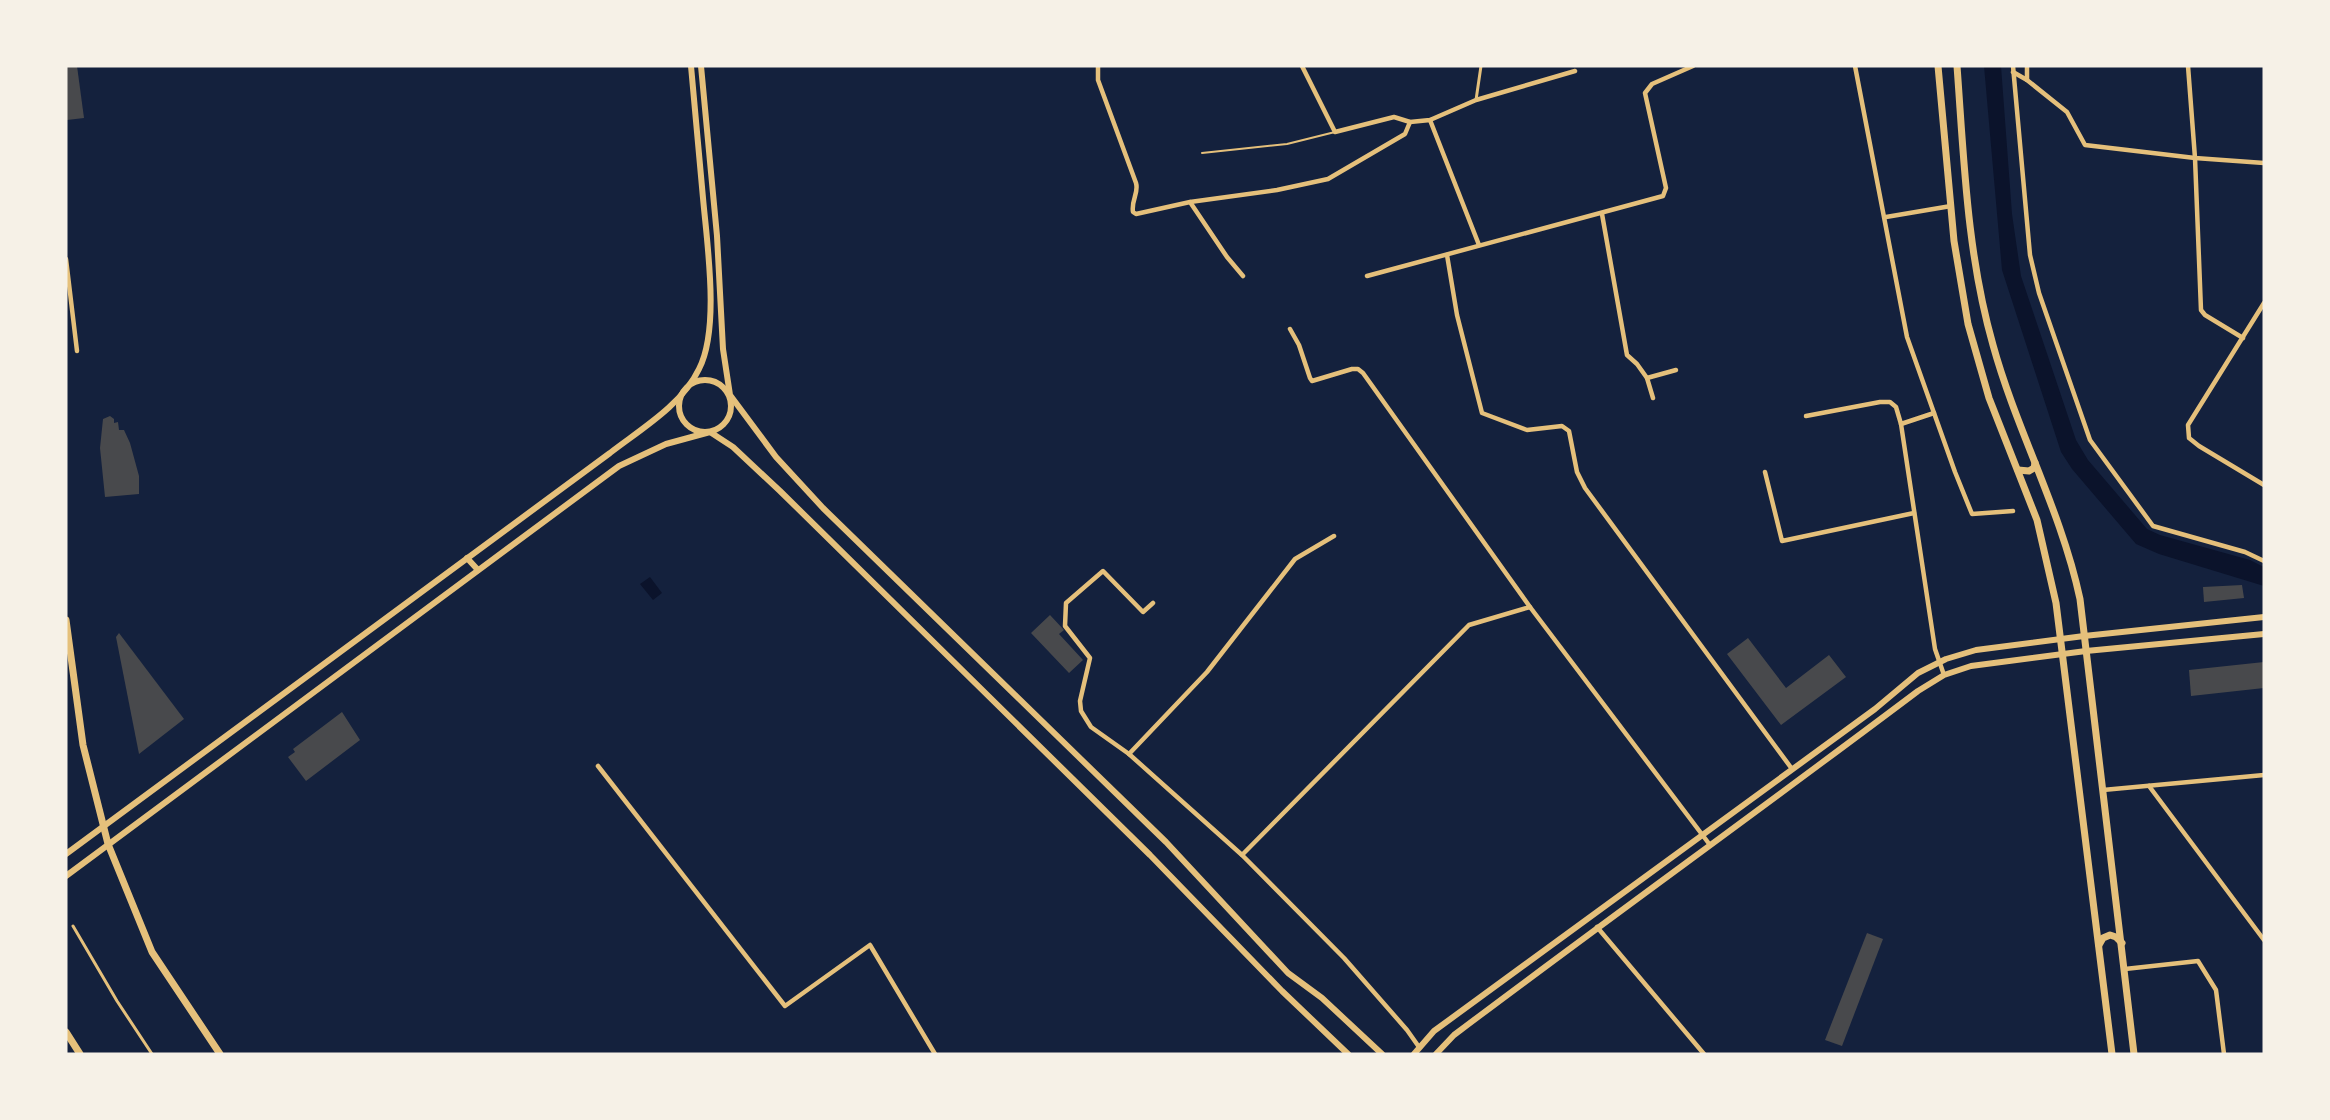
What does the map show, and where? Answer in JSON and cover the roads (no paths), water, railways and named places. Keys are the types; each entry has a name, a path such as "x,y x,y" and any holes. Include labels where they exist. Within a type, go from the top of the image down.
{"main road":[{"path":"691,66 707,243 711,324 704,358 698,372 685,390 679,406 681,416 692,429 710,432 733,447 780,491 1150,855 1282,991 1348,1054"},
{"path":"66,876 619,466 666,444 710,432 724,425 732,411 723,349 717,236 701,66"},
{"path":"1938,66 1959,274 1974,348 1994,411 2037,520 2056,603 2112,1054"},
{"path":"1957,66 1968,209 1980,295 1999,368 2058,520 2072,563 2080,599 2134,1054"},
{"path":"66,854 643,428 692,383 709,380 717,382 730,395 776,457 823,508 1166,842 1288,973 1322,998 1382,1054"},
{"path":"2018,470 2029,471 2034,468 2035,463"},
{"path":"467,558 478,570"},
{"path":"1414,1054 1434,1031 1875,709 1913,677 1939,662 1976,650 2264,617"},
{"path":"66,620 83,745 108,844 152,952 220,1054"},
{"path":"1436,1054 1454,1035 1597,927 1918,691 1944,675 1971,666 2062,653 2264,634"},
{"path":"2099,945 2103,938 2110,935 2122,943"},
{"path":"66,1032 81,1054"}],"street":[{"path":"1098,66 1098,80 1138,188 1131,204 1133,212 1140,214 1190,202 1277,190 1328,179 1405,134 1410,122"},
{"path":"1302,66 1335,132 1394,117 1410,122 1430,120 1476,100 1575,71"},
{"path":"1476,100 1481,66"},
{"path":"1367,276 1659,198 1665,194 1666,188 1645,93 1652,84 1693,66"},
{"path":"1855,66 1886,216 1907,337 1972,514 2013,511"},
{"path":"2027,66 2027,80"},
{"path":"2188,66 2195,158 2201,310 2205,315 2243,339"},
{"path":"2013,69 2067,112 2085,145 2264,164"},
{"path":"2013,69 2030,255 2038,293 2090,440 2153,526 2245,552 2264,561"},
{"path":"1430,120 1479,245"},
{"path":"1190,202 1227,257 1243,276"},
{"path":"1886,216 1951,206"},
{"path":"1602,214 1627,355 1647,378 1653,398"},
{"path":"1446,255 1456,315 1482,413 1527,430 1566,427 1577,472 1585,488 1792,769"},
{"path":"66,259 77,351"},
{"path":"2264,303 2188,425 2189,438 2199,446 2264,485"},
{"path":"1290,329 1299,345 1312,381 1352,369 1358,369 1363,373 1530,607 1710,845"},
{"path":"1647,378 1676,370"},
{"path":"1806,416 1890,402 1896,407 1901,424 1935,649 1944,675"},
{"path":"1901,424 1934,413"},
{"path":"1765,472 1782,541 1914,513"},
{"path":"1129,754 1208,672 1295,559 1334,536"},
{"path":"1153,603 1143,612 1103,571 1066,603 1065,626 1090,658 1081,691 1082,711 1091,727 1129,754 1242,855 1344,958 1419,1047"},
{"path":"1242,855 1469,626 1530,607"},
{"path":"598,766 785,1006 870,945 935,1054"},
{"path":"2103,790 2264,775"},
{"path":"2149,786 2264,940"},
{"path":"73,926 117,1001 152,1054"},
{"path":"1597,927 1704,1054"},
{"path":"2125,969 2198,962 2216,990 2224,1054"}],"lane":[{"path":"1202,153 1287,144 1335,132"}],"water":[{"path":"1984,66 2001,66 2012,214 2021,276 2076,440 2088,460 2147,529 2160,535 2250,560 2264,567 2264,586 2159,554 2136,544 2072,469 2061,452 2002,270"},
{"path":"650,577 662,593 653,600 640,584"}]}
